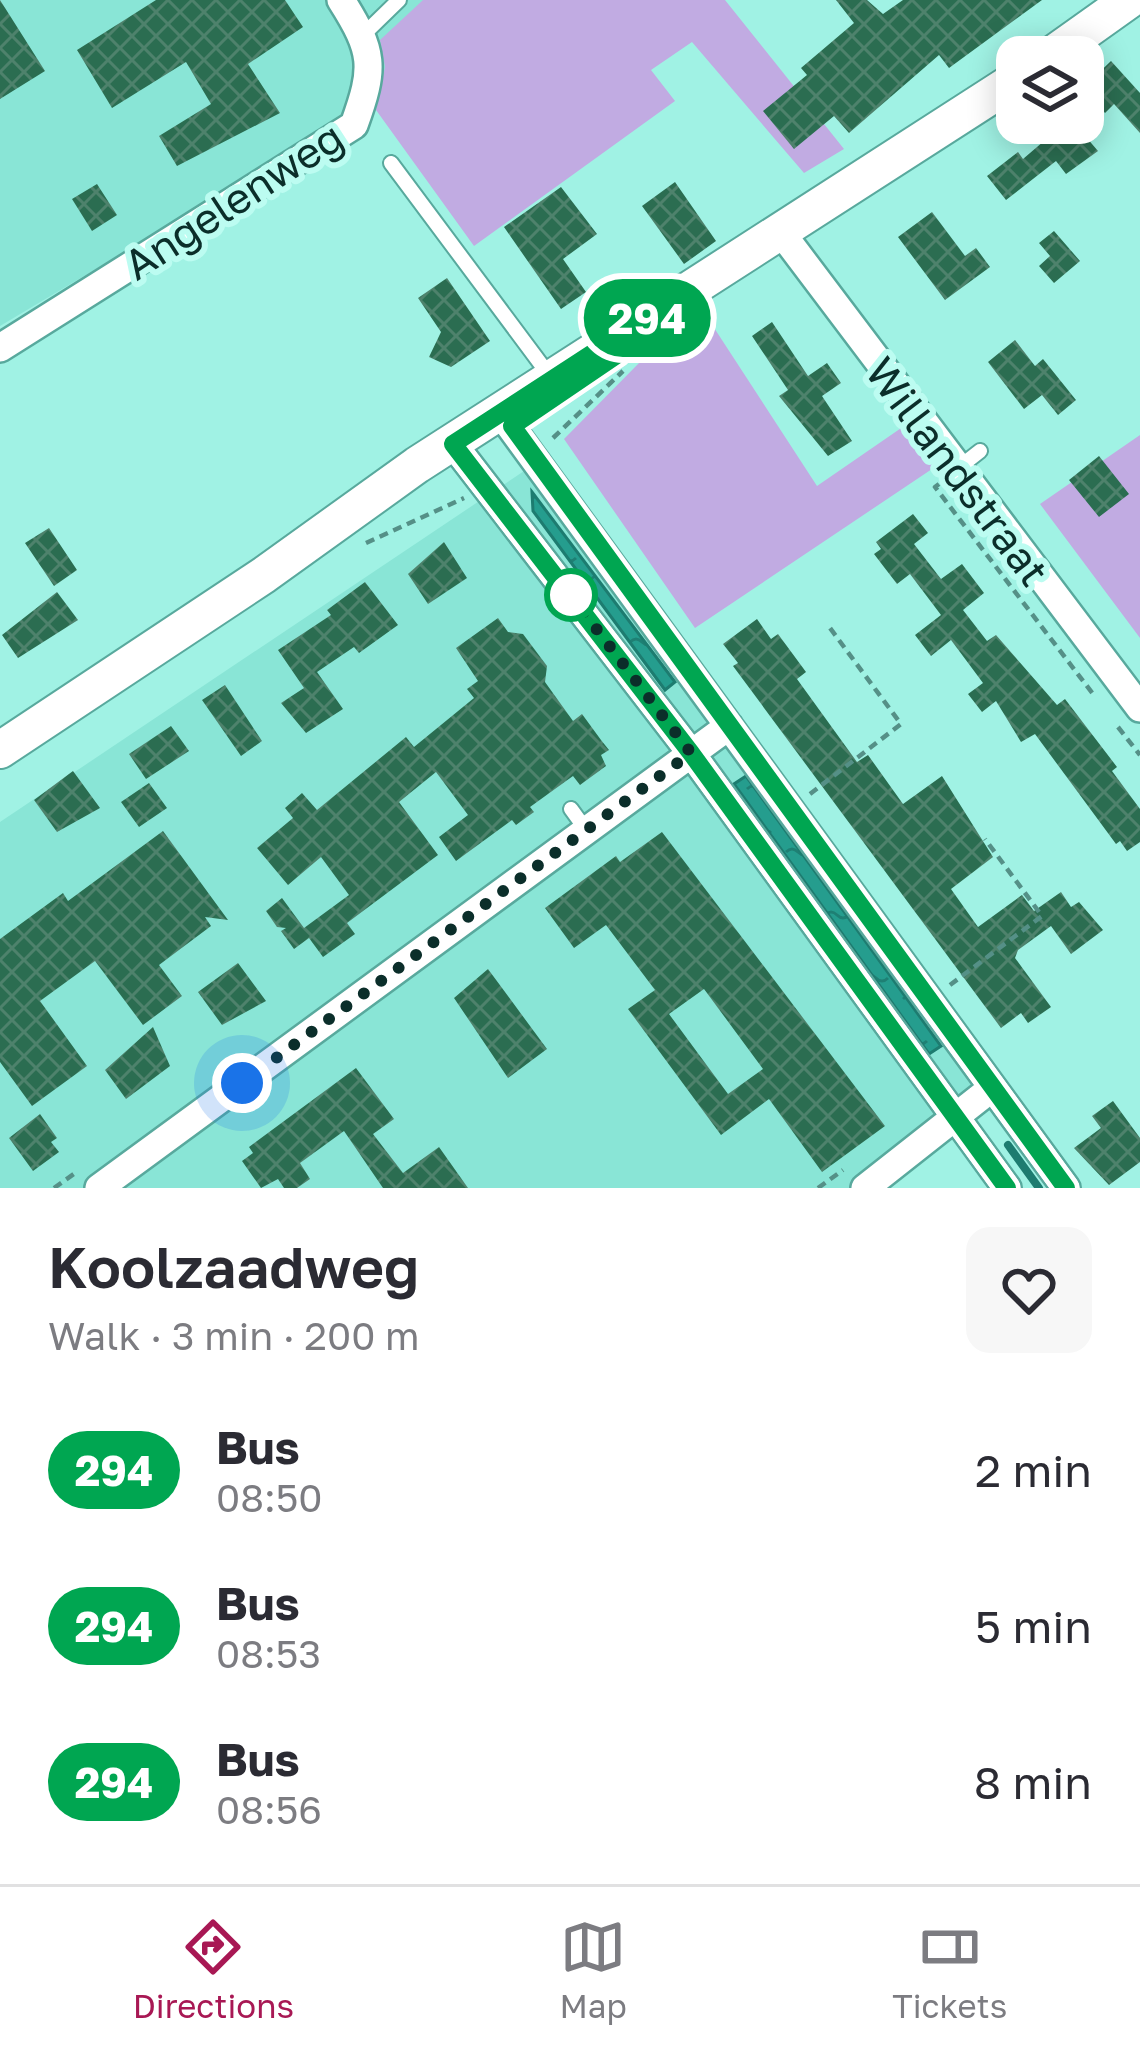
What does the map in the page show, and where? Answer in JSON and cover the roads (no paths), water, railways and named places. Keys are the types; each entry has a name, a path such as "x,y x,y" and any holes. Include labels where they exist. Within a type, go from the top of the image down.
{"street":[{"name":"Angelenweg","path":"0,348 354,125 370,81 363,35 341,0"},
{"path":"1078,36 1129,0"},
{"path":"0,750 558,387 665,306 996,92"},
{"name":"Willandstraat","path":"780,231 1140,708"},
{"path":"507,420 1066,1188"},
{"path":"460,451 691,753 1007,1188"},
{"path":"99,1188 579,820 729,726"},
{"path":"865,1188 992,1088"}],"lane":[{"path":"363,35 399,0"},
{"path":"391,163 558,387"},
{"path":"957,470 980,451"}],"water":[{"path":"532,492 675,682 665,690 533,511"},
{"path":"746,776 941,1046 929,1054 734,784"}],"waterway":[{"path":"1008,1145 1039,1188"}]}
